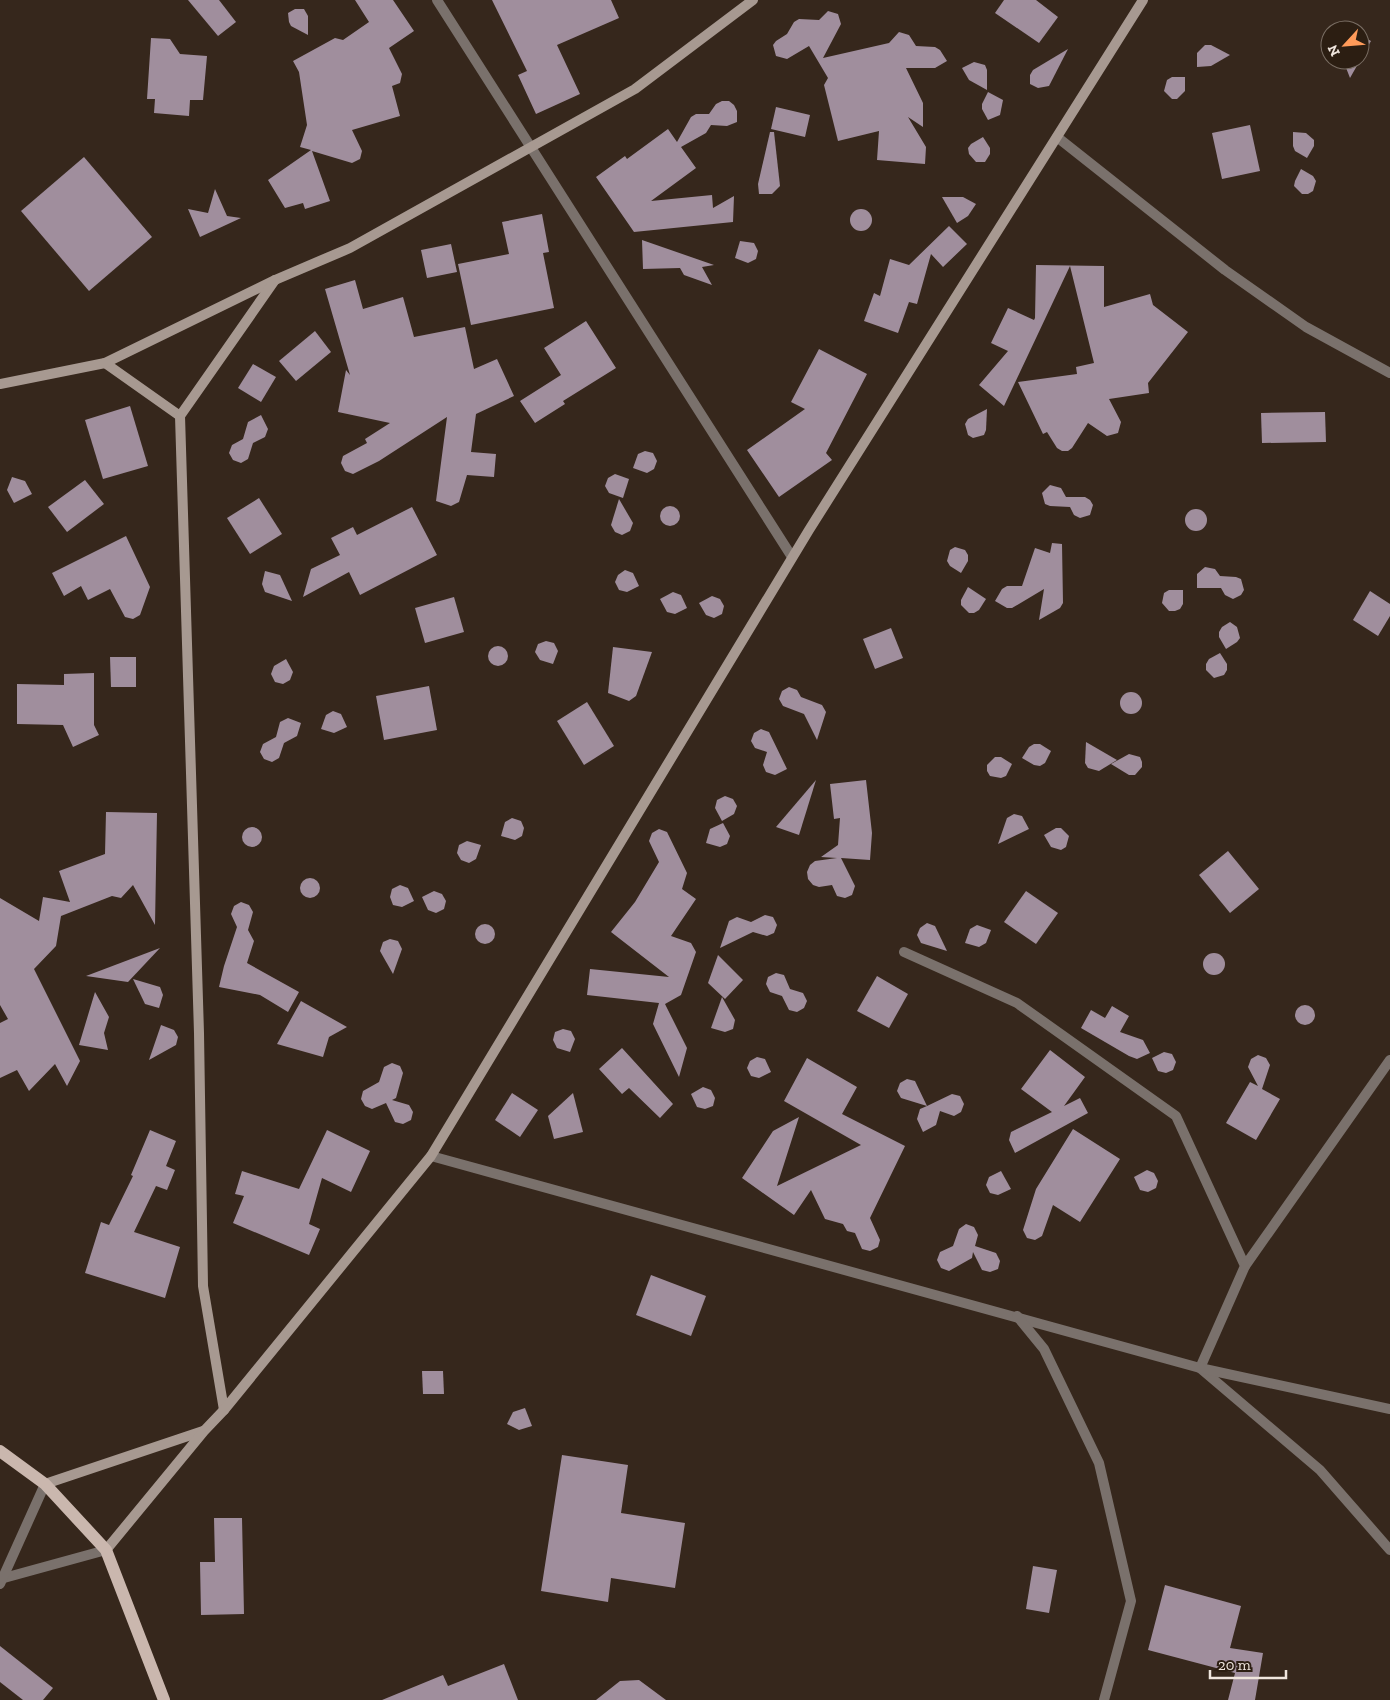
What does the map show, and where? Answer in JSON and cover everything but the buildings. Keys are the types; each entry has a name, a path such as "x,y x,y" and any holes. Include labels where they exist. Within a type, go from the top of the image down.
{"main road":[{"path":"0,1451 45,1484 106,1550 164,1700"}],"street":[{"path":"437,0 792,557"},
{"path":"0,384 105,363 275,280 350,248 635,89 753,0"},
{"path":"2,1581 106,1550 204,1431 224,1410 431,1156 792,557 1143,0"},
{"path":"1057,137 1225,270 1306,327 1390,373"},
{"path":"224,1410 203,1286 200,1033 180,416 275,280"},
{"path":"105,363 180,416"},
{"path":"904,952 1017,1003 1176,1116 1246,1266"},
{"path":"1200,1368 1246,1266 1390,1060"},
{"path":"431,1156 1200,1368 1390,1409"},
{"path":"1017,1316 1044,1349 1099,1463 1131,1601 1104,1700"},
{"path":"1200,1368 1320,1470 1390,1550"},
{"path":"2,1581 45,1484 204,1431"}]}
